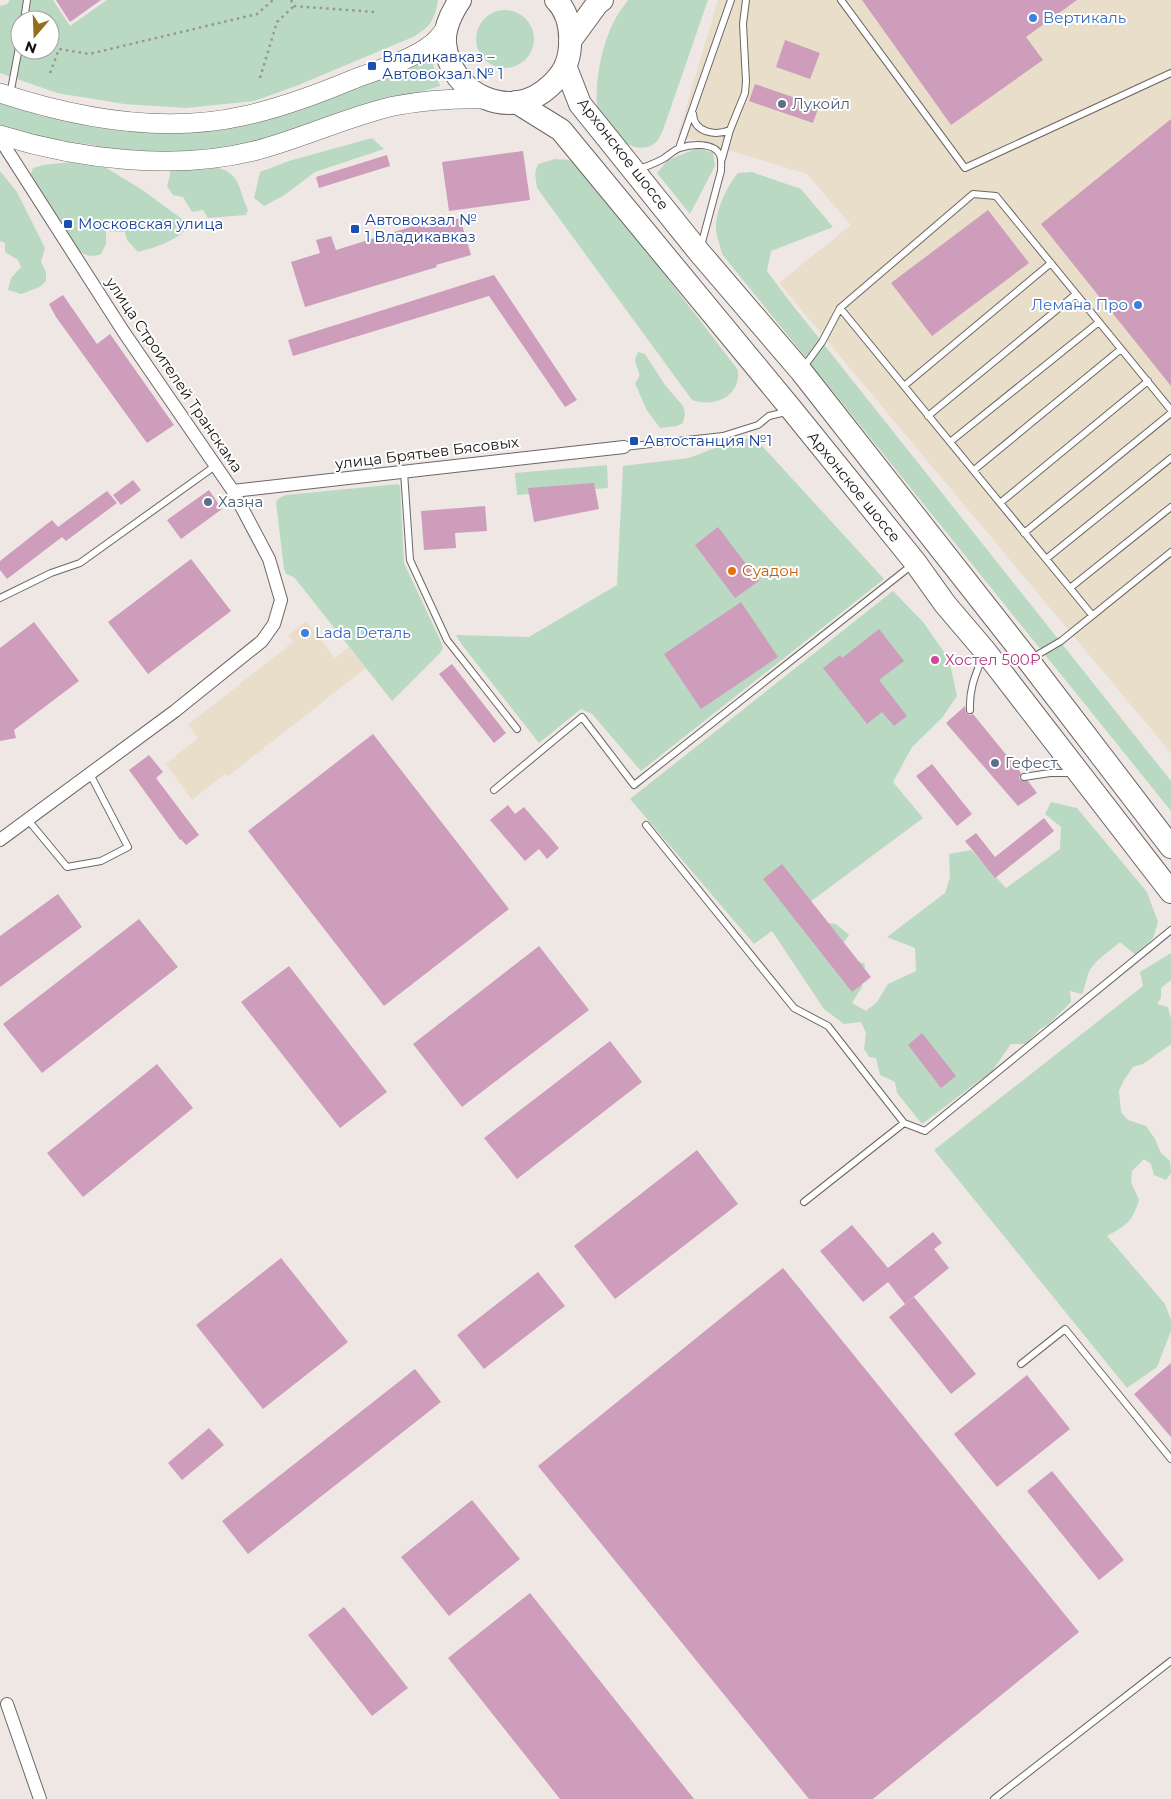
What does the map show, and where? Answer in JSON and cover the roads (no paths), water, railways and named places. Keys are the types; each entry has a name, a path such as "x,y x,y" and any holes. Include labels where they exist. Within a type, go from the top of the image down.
{"highway":[{"path":"453,10 445,42 449,62 457,76 467,87 480,96 498,102 516,102 530,99 544,91 558,79 566,68 570,55 570,31 567,17 556,0"},
{"path":"570,41 602,0"},
{"name":"Архонское шоссе","path":"566,68 580,104 699,252 801,371 1028,660 1171,847"},
{"name":"Архонское шоссе","path":"516,102 561,130 915,562 945,604 985,651 1171,892"}],"main road":[{"path":"5,94 50,107 136,123 196,123 242,116 288,104 396,63 434,42 453,10"},
{"path":"0,135 58,150 164,162 220,157 254,151 392,107 432,99 488,99"}],"street":[{"name":"улица Строителей Транскама","path":"0,139 123,332 233,492 269,559 281,600 274,624 262,641 175,711 0,840"},
{"name":"улица Брятьев Бясовых","path":"233,492 624,447"},
{"path":"7,1704 40,1799"}],"lane":[{"path":"679,148 731,0"},
{"path":"699,252 719,181 730,130 745,93 743,24 746,0"},
{"path":"841,0 965,168 1171,73"},
{"path":"5,94 15,60"},
{"path":"692,111 693,121 704,130 713,134 720,134 730,130"},
{"path":"634,170 661,160 679,148 699,144 717,151 722,160"},
{"path":"801,371 822,342 840,308 973,194 996,196 1148,381 1171,412 1024,533"},
{"path":"904,386 1051,264"},
{"path":"928,416 1076,294"},
{"path":"840,308 1092,615"},
{"path":"950,442 1099,322"},
{"path":"974,470 1121,349"},
{"path":"1000,503 1148,381"},
{"path":"624,447 723,436 758,425 769,416 792,410"},
{"path":"1046,559 1171,458"},
{"path":"0,598 51,573 80,563 216,466"},
{"path":"404,472 410,560 447,640 517,729"},
{"path":"1070,588 1171,507"},
{"path":"1028,660 1060,641 1171,552"},
{"path":"494,790 582,717 634,785 915,562"},
{"path":"970,710 971,684 985,651"},
{"path":"1024,777 1050,773 1078,773"},
{"path":"28,820 67,867 101,861 128,847 90,774"},
{"path":"646,825 794,1008 828,1026 904,1123 925,1131 1171,930"},
{"path":"804,1202 904,1123"},
{"path":"1021,1364 1065,1330 1171,1459"},
{"path":"994,1799 1171,1660"}],"place":[{"name":"Вертикаль","path":"1033,18"},
{"name":"Владикавказ – Автовокзал № 1","path":"372,66"},
{"name":"Лукойл","path":"782,104"},
{"name":"Московская улица","path":"68,224"},
{"name":"Автовокзал № 1 Владикавказ","path":"355,229"},
{"name":"Лемана Про","path":"1138,305"},
{"name":"Автостанция №1","path":"634,441"},
{"name":"Хазна","path":"208,502"},
{"name":"Суадон","path":"732,571"},
{"name":"Lada Dеталь","path":"305,633"},
{"name":"Хостел 500₽","path":"935,660"},
{"name":"Гефест","path":"995,763"}]}
